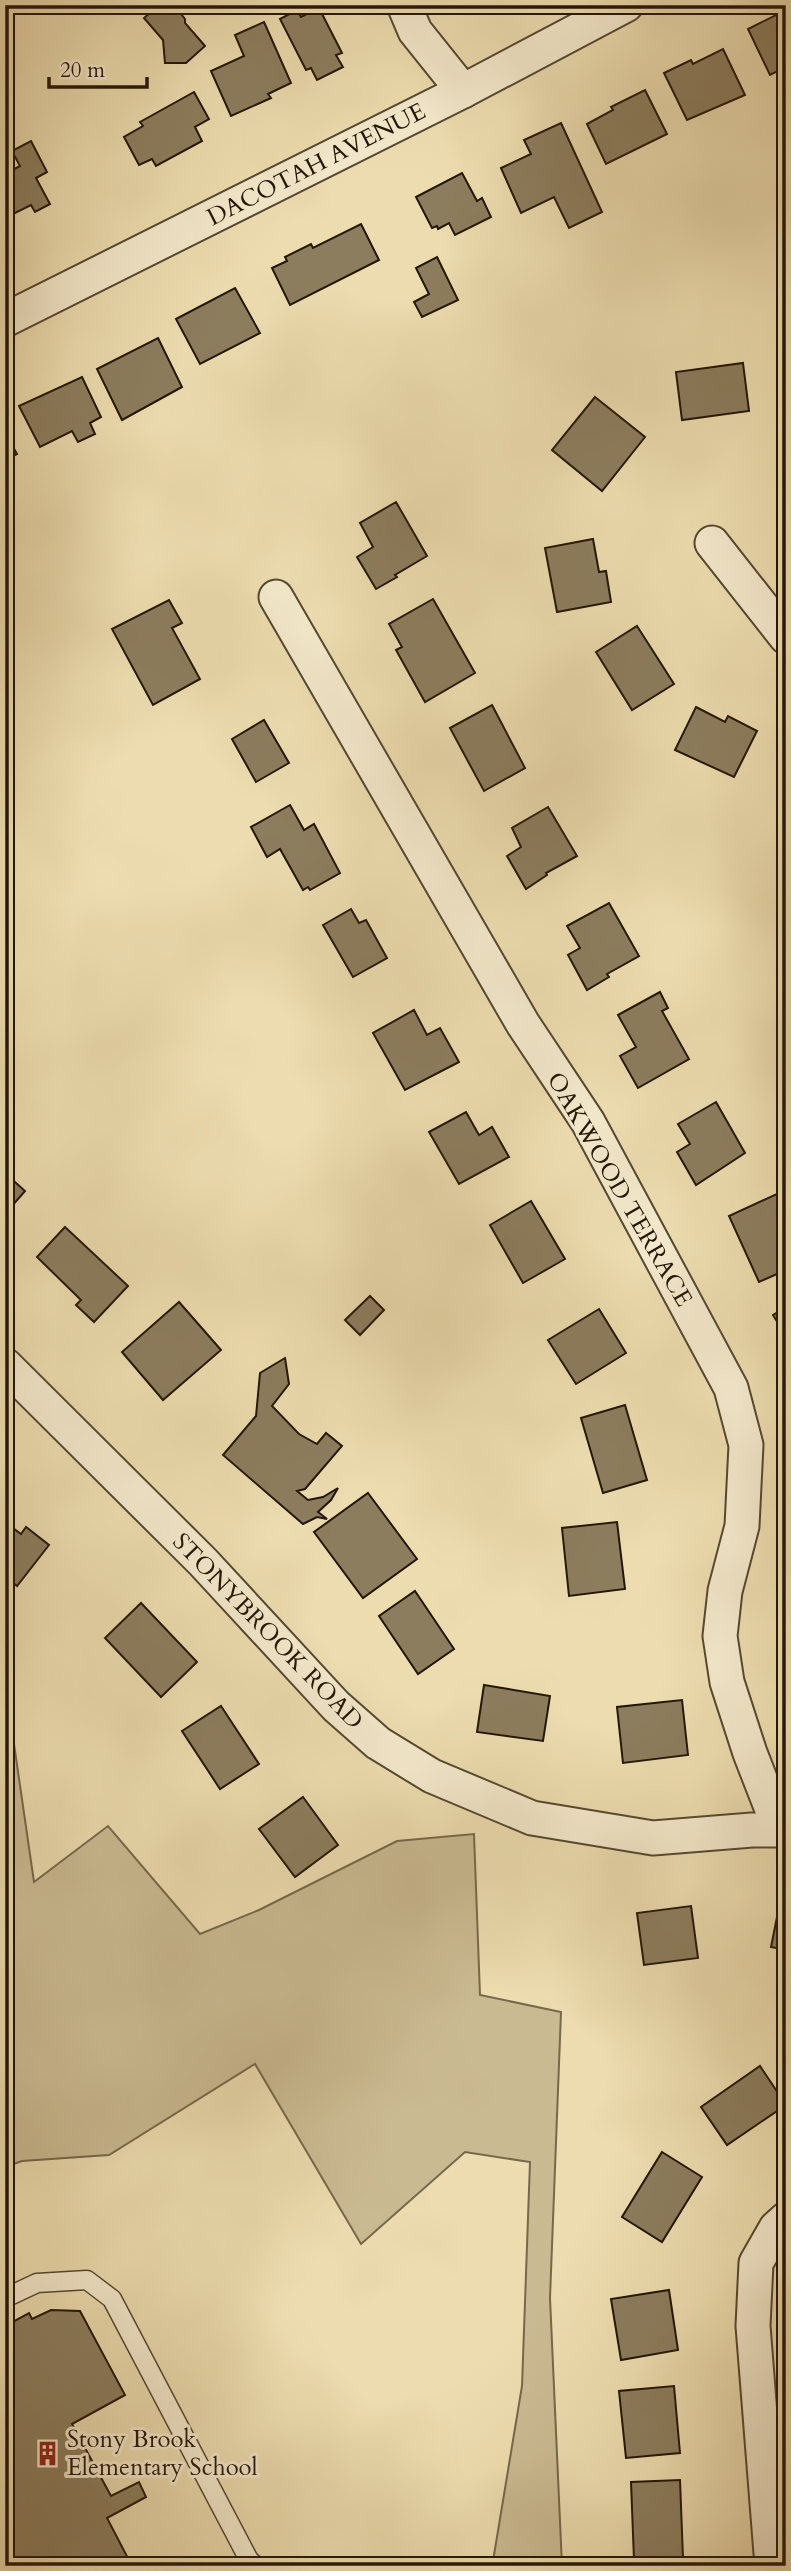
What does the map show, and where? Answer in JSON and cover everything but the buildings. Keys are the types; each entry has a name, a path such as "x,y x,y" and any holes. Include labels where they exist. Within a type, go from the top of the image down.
{"street":[{"path":"404,5 415,31 463,91"},
{"name":"DACOTAH AVENUE","path":"5,320 463,91 626,5"},
{"path":"712,543 786,637"},
{"name":"OAKWOOD TERRACE","path":"276,597 523,1024 588,1122 731,1388 746,1445 742,1526 725,1591 720,1636 727,1682 750,1754 783,1830"},
{"name":"STONYBROOK ROAD","path":"5,1364 203,1562 336,1706 378,1743 432,1776 532,1818 653,1838 783,1830"},
{"path":"772,2566 754,2326 756,2263 776,2228 786,2219"}],"lane":[{"path":"5,2298 37,2283 87,2280 111,2299 249,2560 256,2566"}],"shaded area":[{"path":"5,1682 34,1882 108,1826 200,1934 259,1910 397,1841 474,1834 480,1995 561,2012 550,2298 562,2566 489,2566 493,2561 522,2386 530,2162 465,2152 361,2244 255,2064 109,2155 22,2161 5,2167"}],"place":[{"name":"Stony Brook Elementary School","path":"47,2453"}]}
